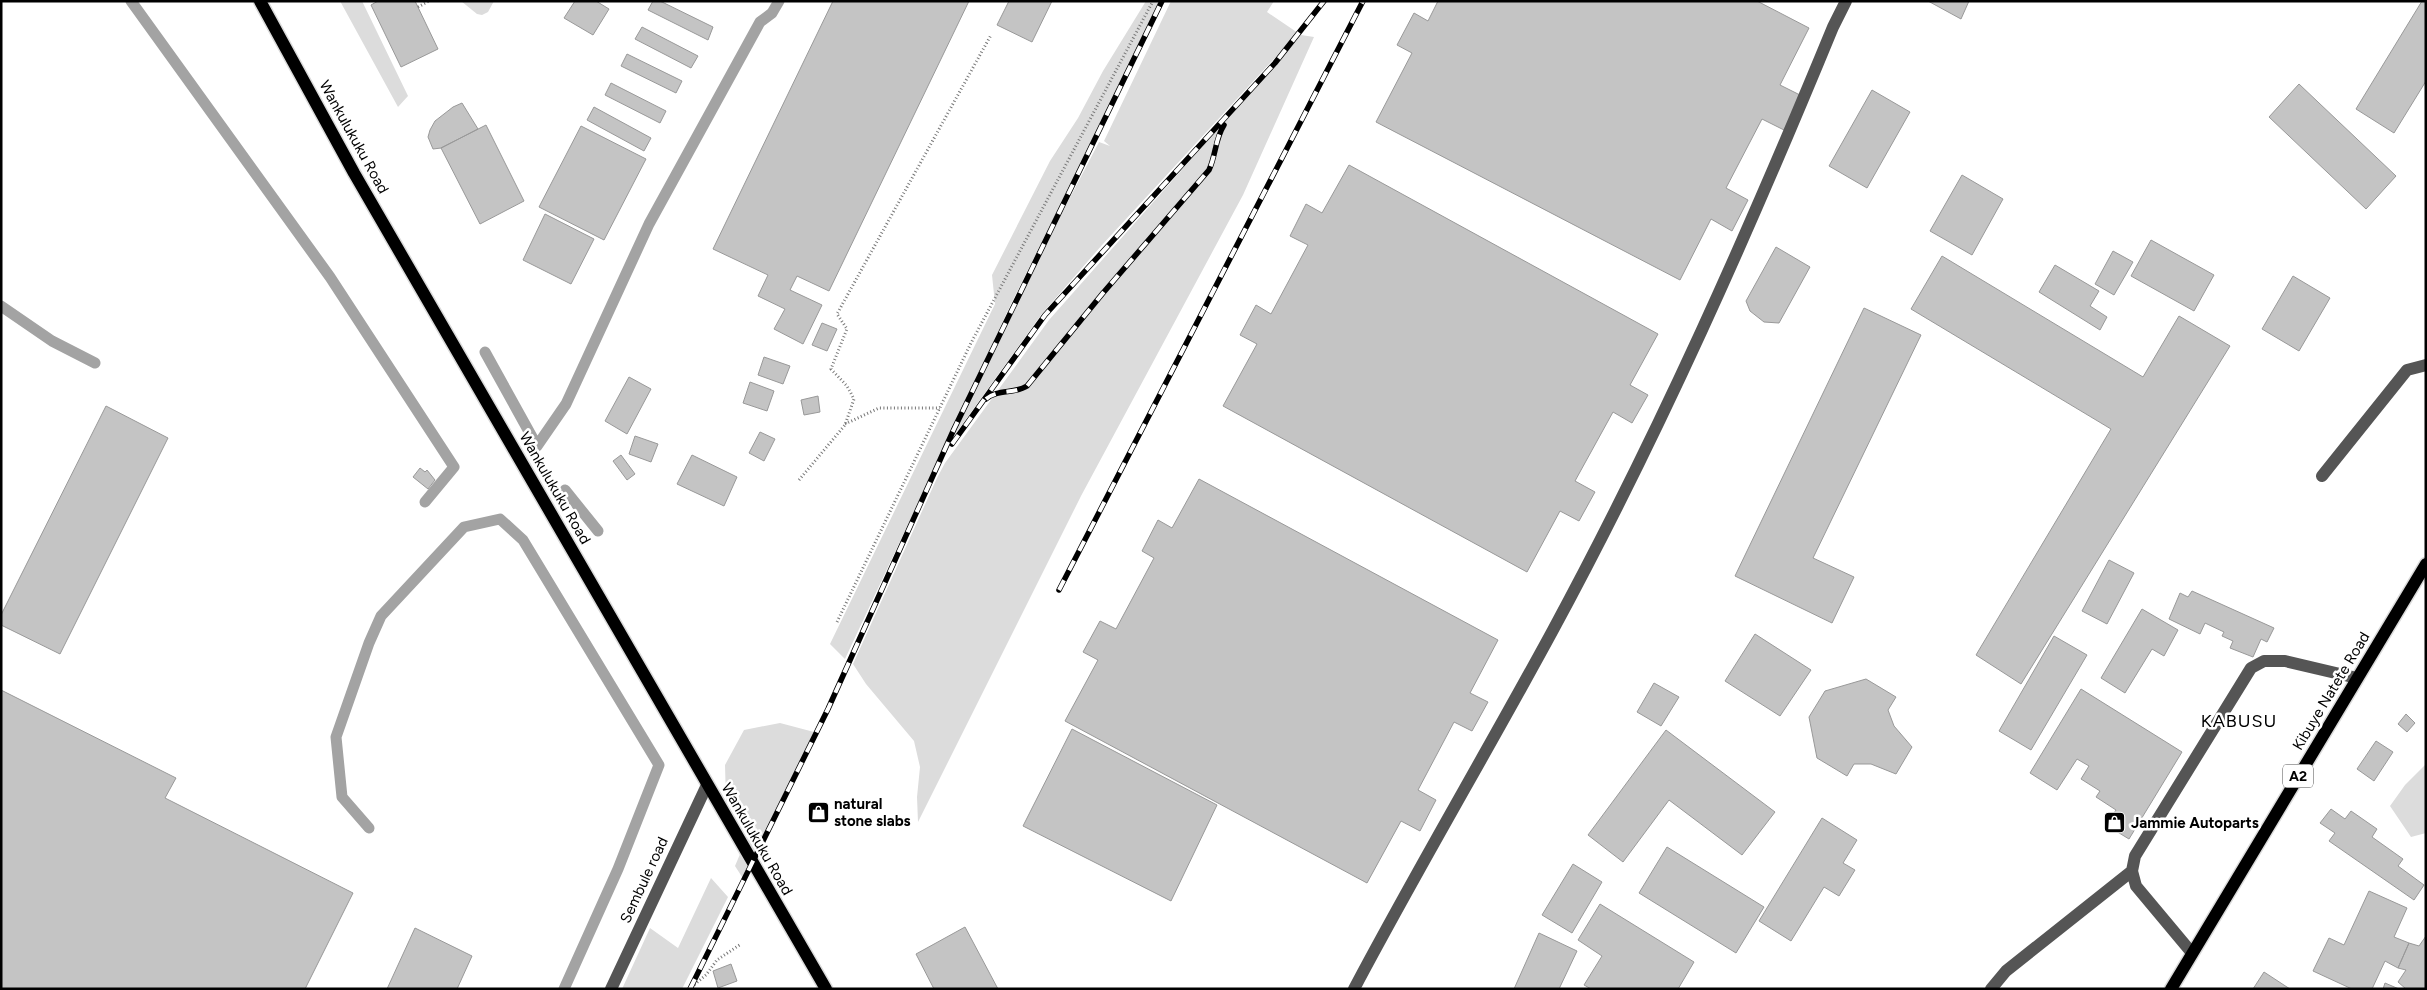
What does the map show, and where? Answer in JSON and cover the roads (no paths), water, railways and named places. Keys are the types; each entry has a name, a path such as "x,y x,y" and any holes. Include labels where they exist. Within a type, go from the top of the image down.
{"main road":[{"name":"Wankulukuku Road","path":"260,1 354,173 826,989"},
{"name":"Kibuye Natete Road","path":"2171,989 2426,564"}],"street":[{"path":"1354,989 1554,629 1637,467 1754,216 1833,27 1846,1"},
{"path":"2322,476 2407,370 2426,365"},
{"path":"2192,953 2136,886 2132,871 2135,856 2252,668 2264,661 2285,661 2357,678"},
{"name":"Sembule road","path":"611,989 707,785"},
{"path":"1991,989 2006,972 2132,871"}],"waterway":[{"path":"131,1 330,277 454,467 425,502"},
{"path":"485,352 537,446 566,404 649,224 760,22 772,13 779,1"},
{"path":"1,306 52,341 95,363"},
{"path":"565,490 598,531"},
{"path":"369,828 342,797 336,737 369,643 381,616 464,527 500,519 523,540 659,765 618,869 564,989"}],"railway":[{"path":"690,989 828,709 954,429 1162,1"},
{"path":"952,444 1045,315 1275,63 1324,1"},
{"path":"1059,590 1363,1"},
{"path":"986,399 995,394 1027,386 1103,293 1209,170 1224,125"}],"place":[{"name":"natural stone slabs","path":"818,813"},
{"name":"Jammie Autoparts","path":"2115,823"}],"district":[{"name":"KABUSU","path":"2239,721"}]}
